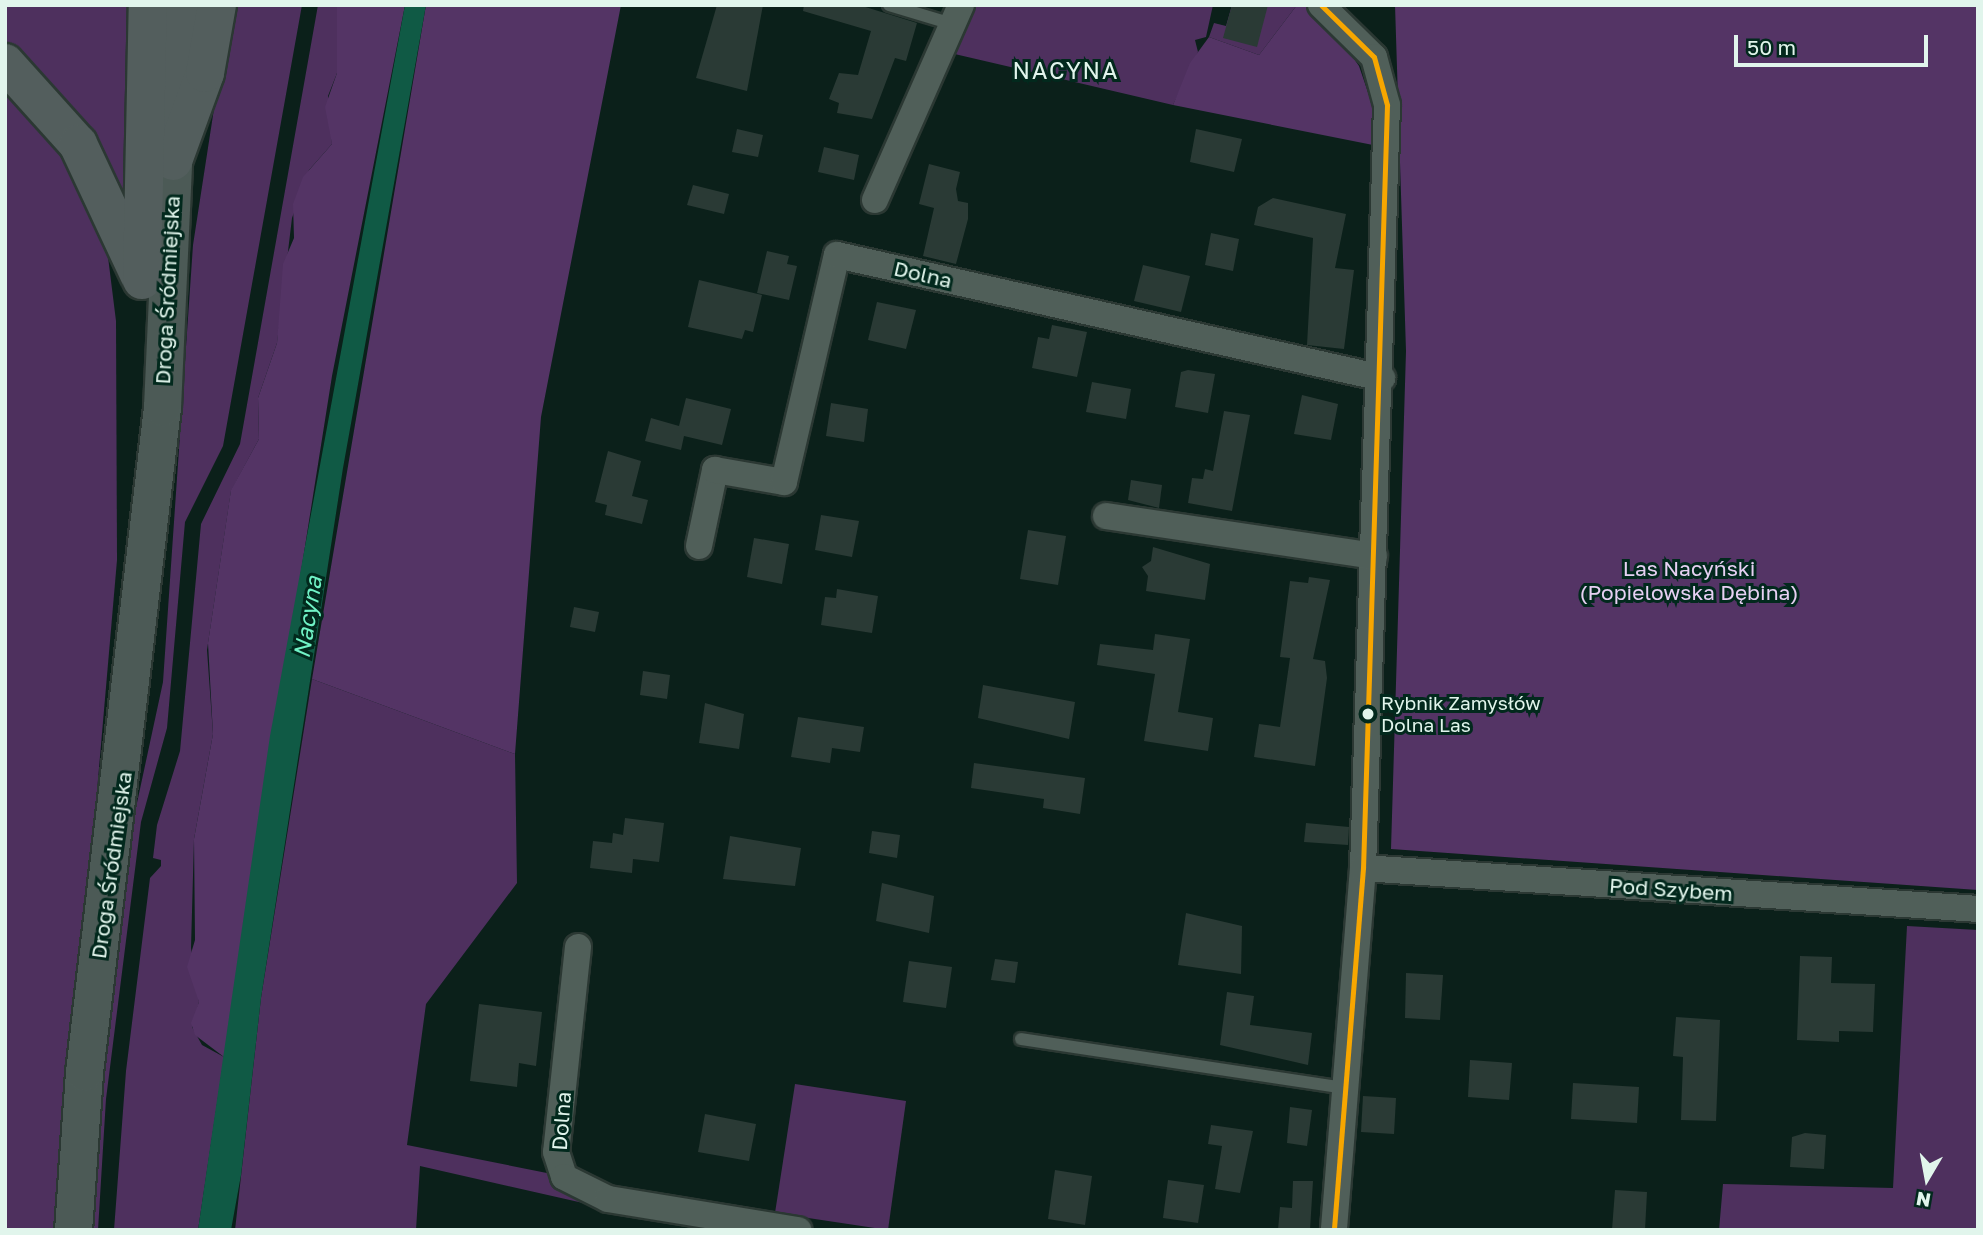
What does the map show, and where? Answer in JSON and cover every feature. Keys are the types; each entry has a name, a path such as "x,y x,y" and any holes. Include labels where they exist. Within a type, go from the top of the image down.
{"main road":[{"path":"142,279 148,5"},
{"path":"173,161 180,5"},
{"path":"173,161 205,73 217,5"},
{"path":"5,63 78,144 142,279"},
{"name":"Droga Śródmiejska","path":"74,1230 83,1083 131,715 148,501 162,407 173,161"},
{"name":"Droga Śródmiejska","path":"142,279 140,406 148,501"}],"street":[{"path":"1321,5 1374,57 1387,105 1381,378 1363,868 1334,1230"},
{"path":"875,200 957,15"},
{"name":"Dolna","path":"699,546 715,470 784,482 837,255 1381,378"},
{"path":"1107,516 1374,556"},
{"name":"Pod Szybem","path":"1363,868 1978,909"},
{"name":"Dolna","path":"578,947 556,1152 564,1177 608,1199 799,1230"}],"lane":[{"path":"889,5 957,15"},
{"path":"1021,1039 1346,1088"}],"shaded area":[{"path":"5,5 136,5 128,209 5,46"},
{"path":"230,5 302,5 223,446 185,522 167,728 141,822 106,1099 98,1230 89,1230 93,1143 129,840 163,682 193,245"},
{"path":"318,5 337,5 337,73 328,96 332,144 309,170 292,218 277,343 258,398 259,439 231,491 207,650 213,734 194,839 191,948 199,1002 192,1027 202,1045 224,1057 198,1230 114,1230 126,1071 150,878 161,866 161,860 153,858 157,825 180,751 201,524 240,444"},
{"path":"968,5 1213,5 1206,37 1195,40 1198,52 1173,105 946,52"},
{"path":"1232,5 1297,5 1259,55 1209,37 1214,23 1226,26"},
{"path":"5,79 53,131 107,249 116,321 117,560 59,1230 5,1230"},
{"path":"312,679 515,754 517,883 426,1004 407,1145 662,1196 614,1210 420,1166 416,1230 235,1230 261,998"},
{"path":"1907,926 1978,930 1978,1230 1719,1230 1723,1184 1893,1188"},
{"path":"795,1084 906,1101 888,1230 775,1213"}],"green space":[{"path":"337,5 405,5 332,376 224,1057 195,1035 191,1023 199,1002 187,967 195,940 194,839 213,734 208,643 231,490 259,439 258,398 277,343 283,264 294,238 293,204 303,177 332,144 325,107 337,73"},
{"path":"426,5 621,5 541,417 515,754 312,679"},
{"path":"1297,5 1308,5 1333,29 1359,66 1373,107 1373,145 1173,105 1190,63 1209,37 1259,55"},
{"name":"Las Nacyński (Popielowska Dębina)","path":"1395,5 1978,5 1978,890 1391,849 1406,351"}],"water":[{"name":"Nacyna","path":"405,5 426,5 343,468 261,998 241,1175 231,1230 198,1230 270,736"}],"building":[{"path":"717,5 763,5 747,91 696,78"},
{"path":"804,5 859,5 917,23 906,61 895,58 872,119 837,113 839,103 829,99 839,73 858,75 871,31 803,11"},
{"path":"1232,5 1268,5 1257,47 1223,38"},
{"path":"737,129 763,135 758,157 732,152"},
{"path":"1196,129 1242,139 1234,172 1190,162"},
{"path":"824,147 859,155 854,180 818,172"},
{"path":"929,164 960,172 956,189 958,201 968,203 968,219 956,264 923,256 934,208 919,204"},
{"path":"693,185 729,194 724,214 687,205"},
{"path":"1273,198 1346,214 1335,268 1354,270 1344,349 1307,345 1313,238 1254,225 1258,207"},
{"path":"1211,233 1239,239 1233,271 1205,265"},
{"path":"767,251 789,256 787,264 797,266 789,300 757,293"},
{"path":"1143,265 1190,276 1181,312 1134,301"},
{"path":"699,280 762,295 753,332 745,330 742,339 688,327"},
{"path":"877,302 916,310 906,349 868,340"},
{"path":"1052,325 1087,332 1077,377 1032,368 1038,337 1049,339"},
{"path":"1188,370 1215,374 1208,413 1175,407 1181,372"},
{"path":"1092,382 1131,389 1126,419 1086,412"},
{"path":"1302,395 1338,404 1331,440 1294,434"},
{"path":"686,398 731,409 722,445 684,436 681,450 645,441 651,418 679,426"},
{"path":"831,403 868,409 864,442 826,436"},
{"path":"1224,411 1250,415 1232,511 1188,503 1192,478 1203,479 1205,469 1213,471"},
{"path":"608,451 641,461 632,496 648,500 642,524 605,515 607,505 595,502"},
{"path":"1131,480 1162,485 1159,508 1128,500"},
{"path":"821,515 859,521 852,557 815,550"},
{"path":"1028,530 1066,536 1058,585 1020,579"},
{"path":"754,538 789,544 782,584 747,577"},
{"path":"1153,547 1210,564 1205,600 1146,591 1148,576 1142,567 1151,561"},
{"path":"1309,577 1330,580 1313,659 1325,661 1327,678 1315,766 1254,757 1259,724 1280,727 1290,658 1280,657 1290,581 1308,583"},
{"path":"837,589 878,596 872,633 821,625 825,597 836,598"},
{"path":"574,607 599,612 595,632 570,627"},
{"path":"1155,634 1190,639 1178,712 1213,718 1208,751 1144,741 1155,674 1097,665 1100,644 1153,650"},
{"path":"643,671 670,675 667,699 640,695"},
{"path":"983,685 1075,702 1069,739 978,718"},
{"path":"705,703 744,714 739,749 699,743"},
{"path":"798,717 864,727 860,752 832,748 830,763 791,757"},
{"path":"974,763 1085,778 1080,814 1043,808 1044,799 971,788"},
{"path":"625,818 664,823 659,862 633,859 632,873 590,868 593,841 612,843 613,833 623,835"},
{"path":"1306,823 1349,827 1348,845 1304,842"},
{"path":"872,831 900,835 897,858 869,853"},
{"path":"730,836 801,848 795,886 723,879"},
{"path":"882,883 934,896 929,933 876,921"},
{"path":"1186,913 1242,926 1241,974 1178,965"},
{"path":"1800,956 1832,957 1831,983 1875,984 1873,1032 1839,1031 1839,1042 1797,1040"},
{"path":"995,959 1018,962 1015,983 991,980"},
{"path":"909,961 952,967 946,1008 903,1002"},
{"path":"1406,973 1443,975 1440,1020 1405,1018"},
{"path":"1227,992 1254,996 1250,1025 1312,1033 1308,1065 1220,1045"},
{"path":"479,1004 542,1012 536,1066 519,1063 517,1087 470,1081"},
{"path":"1676,1017 1720,1020 1716,1121 1681,1120 1683,1057 1673,1056"},
{"path":"1470,1060 1512,1063 1509,1100 1468,1097"},
{"path":"1573,1083 1639,1087 1637,1123 1571,1119"},
{"path":"1363,1096 1396,1098 1394,1134 1361,1132"},
{"path":"1290,1107 1312,1110 1307,1146 1287,1143"},
{"path":"705,1114 756,1124 749,1161 698,1152"},
{"path":"1211,1125 1253,1131 1240,1193 1215,1189 1222,1146 1208,1144"},
{"path":"1805,1133 1826,1135 1824,1169 1790,1167 1792,1137"},
{"path":"1055,1170 1092,1176 1085,1225 1048,1219"},
{"path":"1168,1180 1204,1185 1198,1223 1163,1218"},
{"path":"1293,1181 1313,1181 1310,1230 1278,1230 1280,1207 1292,1208"},
{"path":"1615,1190 1647,1192 1645,1230 1612,1230"}],"transit line":[{"path":"1321,5 1374,57 1387,105 1363,868 1334,1230"}],"place":[{"name":"Rybnik Zamysłów Dolna Las","path":"1368,714"}],"district":[{"name":"NACYNA","path":"1066,70"}]}
